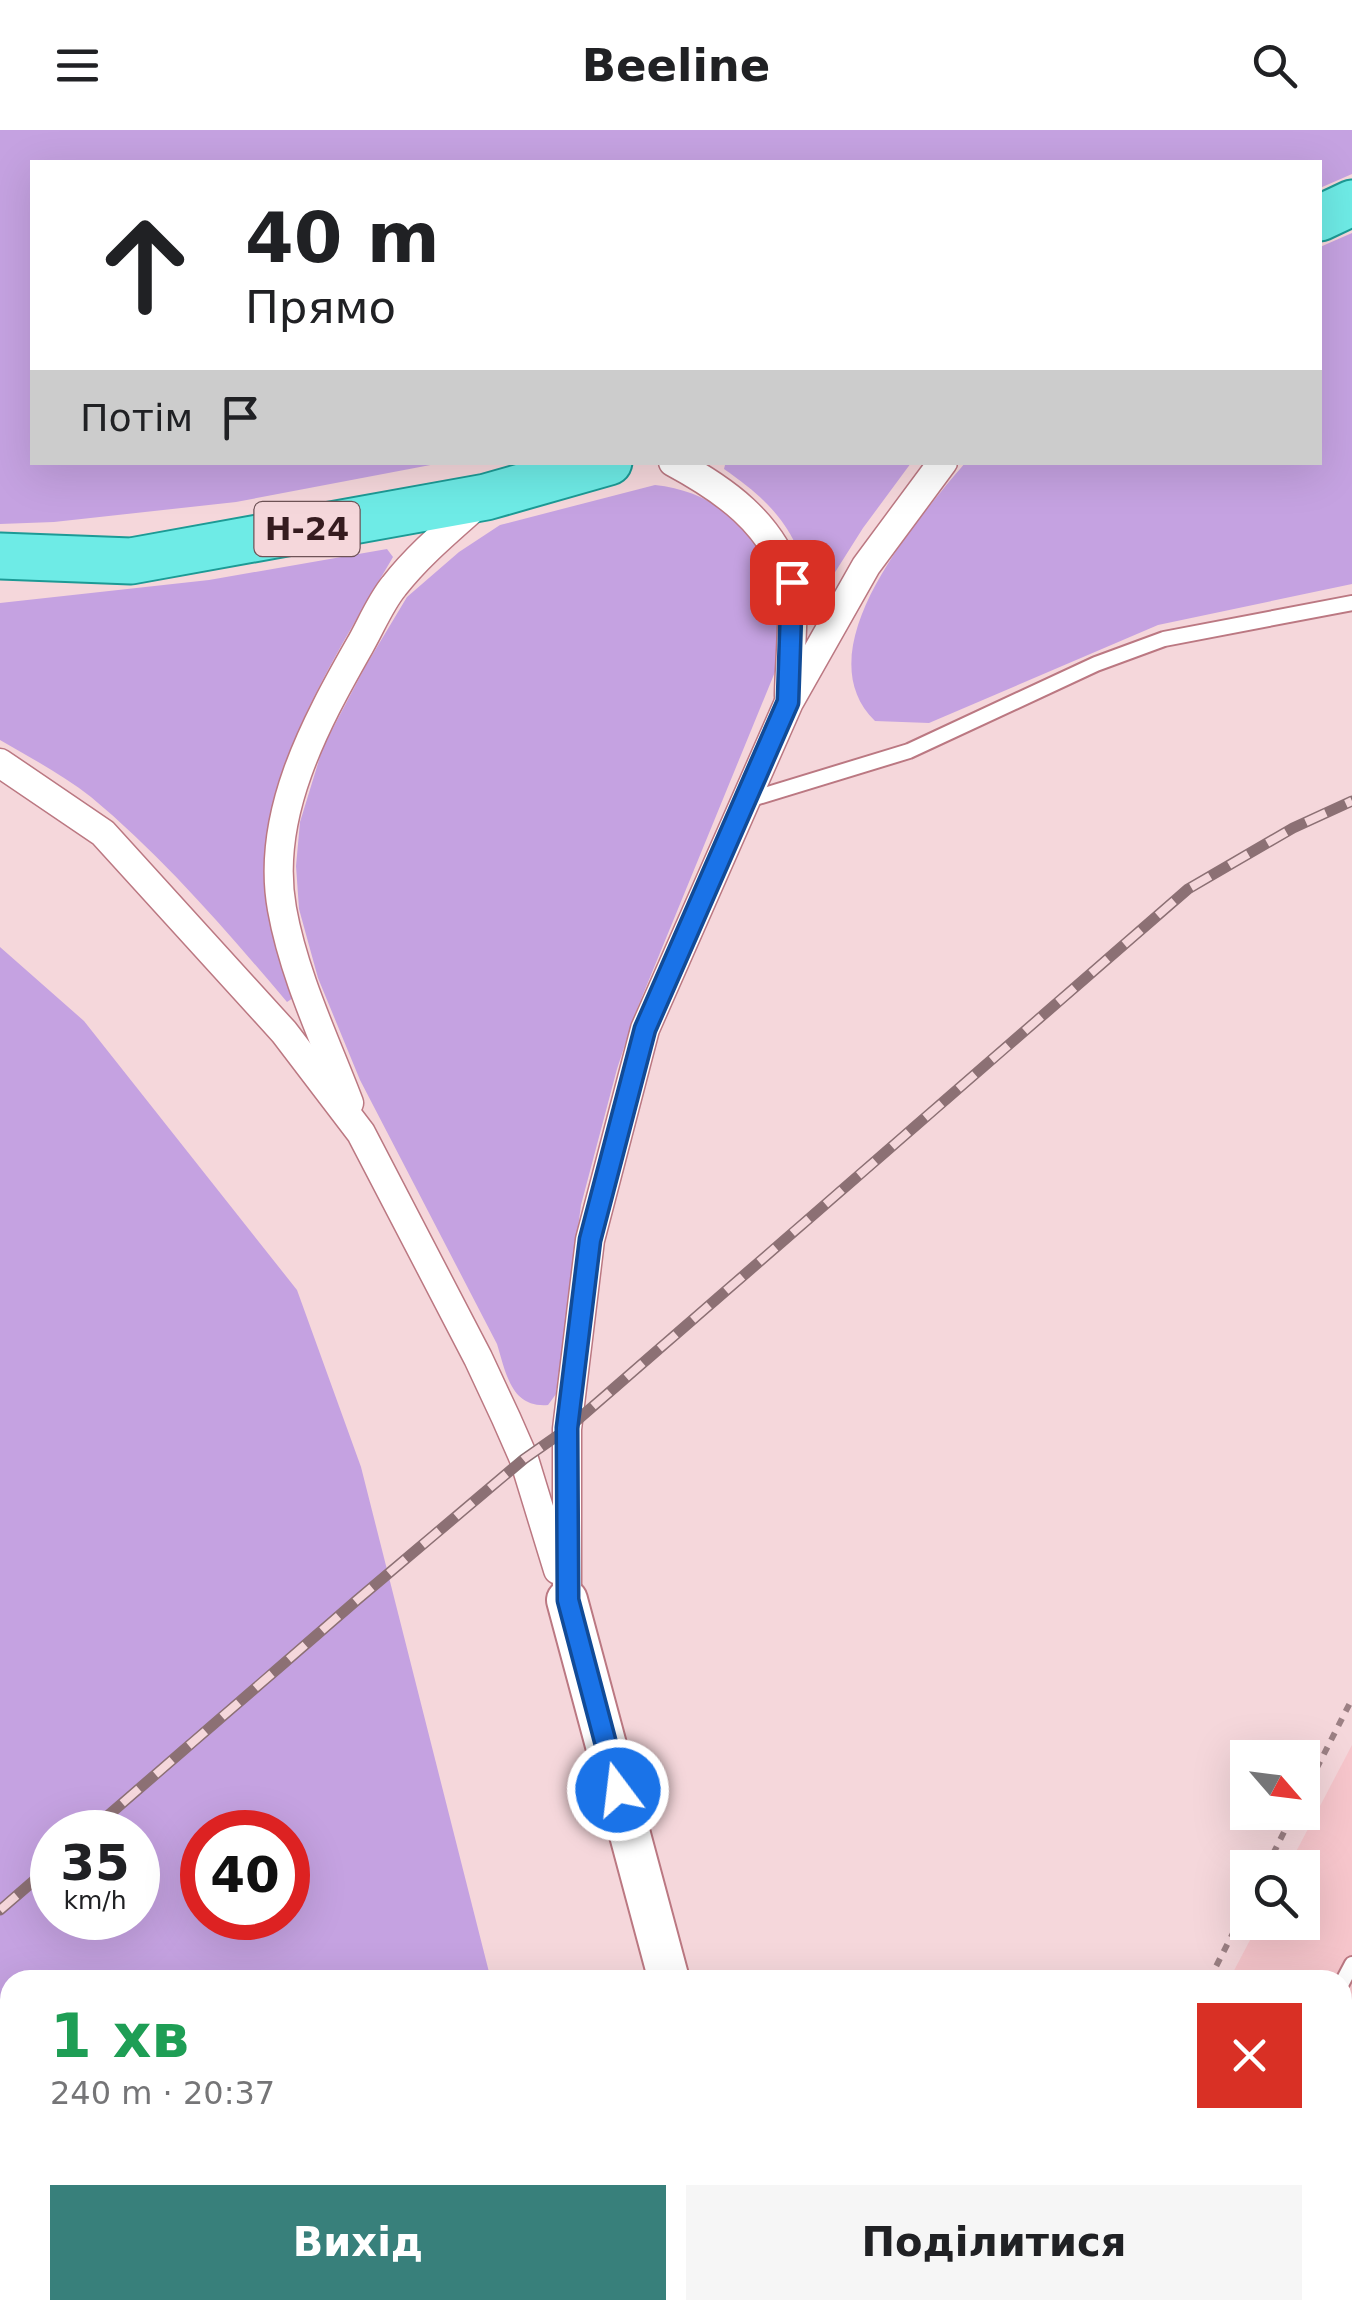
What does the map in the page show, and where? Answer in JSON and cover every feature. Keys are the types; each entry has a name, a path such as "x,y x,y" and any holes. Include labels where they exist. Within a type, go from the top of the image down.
{"main road":[{"path":"1322,217 1352,202"},
{"name":"Н-24","path":"0,556 131,561 486,497 598,465"}],"street":[{"path":"679,465 710,482 759,523 792,582 788,702"},
{"path":"568,1600 567,1428 590,1240 645,1029 788,702 866,566 941,465"},
{"path":"486,497 436,540 393,587 309,742 283,818 278,864 282,908 301,979 361,1133 478,1358 524,1459 568,1600 666,1970"},
{"path":"0,763 103,833 284,1032 361,1133"}],"lane":[{"path":"745,801 909,751 1096,664 1164,640 1352,603"}],"path":[{"path":"1320,1761 1352,1699"},
{"path":"1214,1970 1230,1939"}],"shaded area":[{"path":"0,130 1352,130 1352,174 1322,187 1322,160 30,160 30,465 430,465 236,502 54,522 0,524"},
{"path":"1352,233 1352,584 1158,625 929,723 875,721 856,692 852,659 859,623 896,551 963,465 1322,465 1322,246"},
{"path":"725,465 910,465 820,596 816,595 783,523 759,496 724,469"},
{"path":"655,485 688,492 716,505 739,524 757,547 778,603 777,667 635,1014 617,1069 581,1205 556,1394 548,1405 536,1404 518,1395 512,1386 497,1344 360,1080 318,978 299,909 296,866 300,822 323,747 407,597 459,552 500,525"},
{"path":"387,549 393,557 331,665 292,745 268,825 266,881 293,998 287,1002 193,895 118,820 69,781 0,740 0,603 209,580"},
{"path":"0,947 84,1021 297,1290 361,1467 488,1970 0,1970"},
{"path":"1352,1745 1352,1970 1234,1970 1250,1940 1320,1940 1320,1850 1297,1850 1307,1830 1320,1830 1320,1806"}],"railway":[{"path":"114,1810 524,1459 567,1429 1188,889 1293,828 1352,801"},
{"path":"0,1910 30,1884"}],"route":[{"path":"618,1790 568,1600 567,1428 590,1240 645,1029 788,702 792,582"}]}
